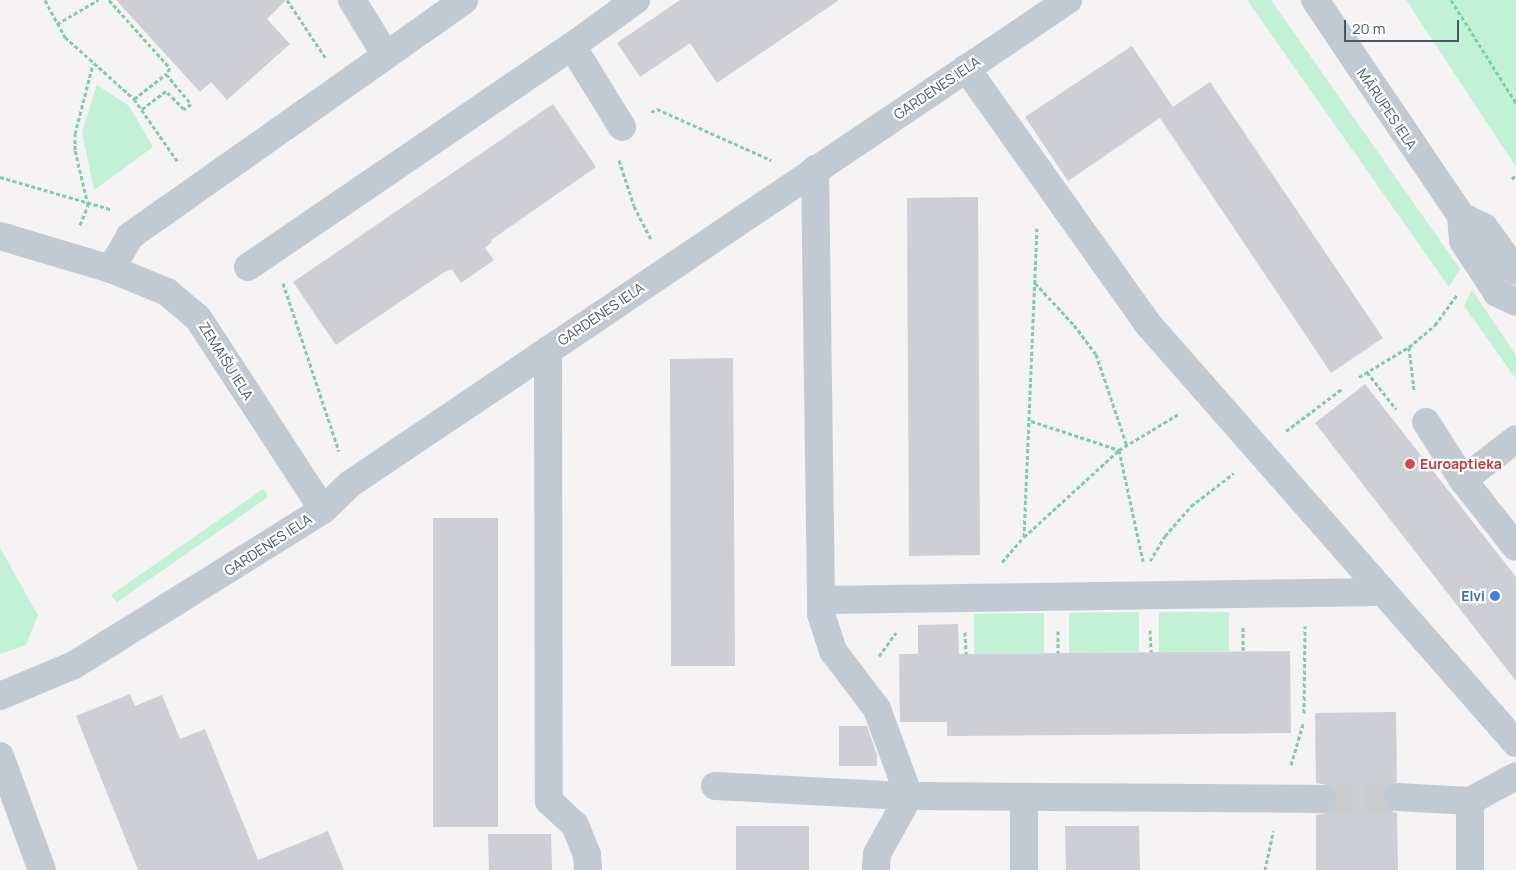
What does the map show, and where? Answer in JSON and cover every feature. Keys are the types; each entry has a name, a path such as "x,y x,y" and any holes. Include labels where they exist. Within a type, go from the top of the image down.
{"street":[{"path":"352,0 385,54"},
{"path":"111,270 130,236 464,0"},
{"path":"248,267 572,46 636,0"},
{"name":"GARDENES IELA","path":"0,696 74,665 135,630 323,510 350,484 810,172 1068,0"},
{"name":"MĀRUPES IELA","path":"1315,0 1462,216 1484,227 1516,271"},
{"path":"572,46 622,127"},
{"path":"966,68 1147,324 1516,743"},
{"path":"810,172 821,614 833,652 877,709 909,796 877,854 876,870"},
{"path":"1462,216 1462,241 1497,293 1516,302"},
{"name":"ZEMAIŠU IELA","path":"0,236 111,270 167,292 198,318 323,510"},
{"path":"548,350 549,801 575,825 587,855 588,870"},
{"path":"1426,422 1463,480 1516,547"},
{"path":"1463,480 1516,439"},
{"path":"821,600 1383,592"},
{"path":"0,756 42,870"},
{"path":"1397,798 1470,801 1516,776"},
{"path":"714,786 909,796 1323,799"},
{"path":"1024,797 1024,870"},
{"path":"1470,801 1470,870"}],"path":[{"path":"45,0 57,24 93,64 134,99 181,166"},
{"path":"57,24 98,0"},
{"path":"109,0 170,68 166,74 134,99"},
{"path":"1451,0 1516,103"},
{"path":"69,257 88,204 75,150 75,134 93,64"},
{"path":"141,110 166,91 184,109 190,104 166,74"},
{"path":"667,269 634,206 616,151 622,127 656,109 810,172"},
{"path":"1024,537 1031,421 1034,282 1040,173"},
{"path":"1512,179 1516,174"},
{"path":"0,177 88,204"},
{"path":"272,251 350,484"},
{"path":"1034,282 1074,325 1096,354 1127,446"},
{"path":"1360,377 1409,347 1435,325 1448,308"},
{"path":"1367,372 1410,428 1426,422 1410,382 1409,347"},
{"path":"970,598 1024,537 1119,450 1209,394"},
{"path":"1031,421 1119,450"},
{"path":"1119,450 1150,596"},
{"path":"1304,713 1305,594"},
{"path":"858,684 922,599"}],"green space":[{"path":"1247,0 1271,0 1460,269 1449,287"},
{"path":"1406,0 1516,0 1516,167"},
{"path":"97,85 129,106 153,147 94,190 82,132"},
{"path":"1472,290 1516,355 1516,379 1464,306"},
{"path":"263,489 268,497 117,602 111,595"},
{"path":"0,548 38,615 26,645 0,654"},
{"path":"1139,612 1139,652 1069,653 1069,613"},
{"path":"1159,612 1229,612 1229,651 1159,652"},
{"path":"1044,613 1044,653 974,654 974,614"}],"building":[{"path":"116,0 286,0 267,19 290,44 227,100 211,82 200,92"},
{"path":"680,0 839,0 717,83 690,43 640,77 617,43"},
{"path":"1132,46 1173,107 1210,82 1383,338 1331,373 1160,118 1068,181 1025,117"},
{"path":"553,104 596,167 491,240 492,242 485,248 494,260 461,283 452,269 443,273 336,345 293,282"},
{"path":"978,197 980,555 909,556 907,198"},
{"path":"733,358 735,666 671,666 670,359"},
{"path":"1365,384 1516,577 1516,681 1315,423"},
{"path":"433,518 498,518 498,827 433,827"},
{"path":"958,624 959,654 1290,651 1291,733 947,736 947,722 900,722 899,654 918,654 918,625"},
{"path":"130,694 135,706 162,695 180,739 205,729 258,860 328,831 344,870 138,870 76,716"},
{"path":"1396,712 1397,782 1384,788 1381,797 1388,810 1397,813 1398,870 1316,870 1316,815 1331,812 1339,799 1331,786 1316,783 1315,713"},
{"path":"839,726 867,726 877,755 877,766 839,766"},
{"path":"736,826 809,826 809,870 736,870"},
{"path":"1065,826 1139,826 1140,870 1066,870"},
{"path":"488,834 551,834 552,870 489,870"}],"tunnel":[{"path":"1323,799 1397,797"}],"place":[{"name":"Euroaptieka","path":"1410,464"},
{"name":"Elvi","path":"1495,596"}]}
